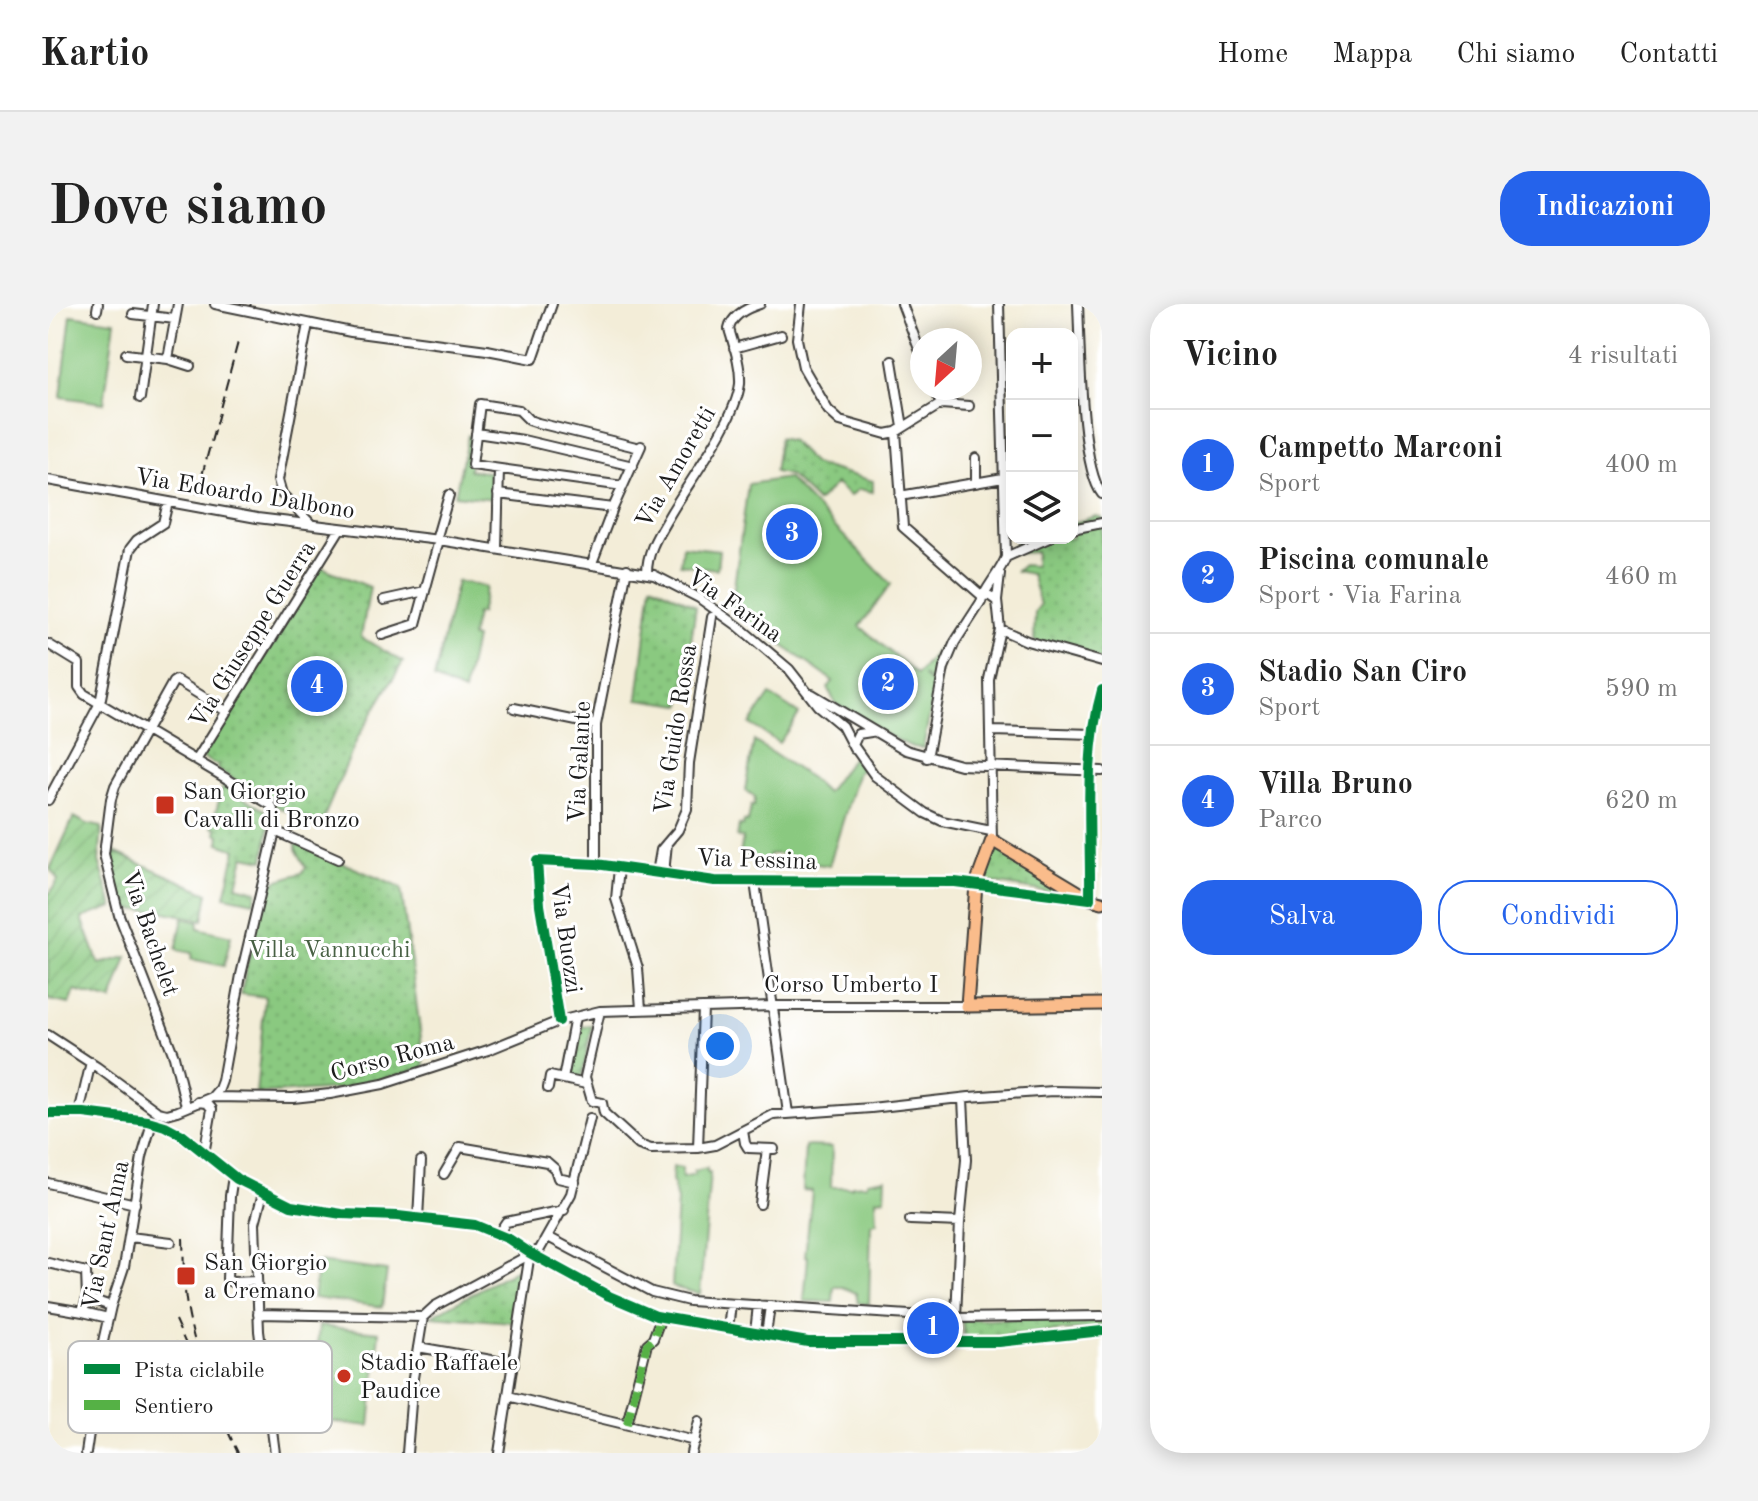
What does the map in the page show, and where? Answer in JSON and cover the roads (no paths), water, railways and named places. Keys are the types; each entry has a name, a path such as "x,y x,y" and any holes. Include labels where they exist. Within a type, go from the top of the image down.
{"main road":[{"path":"967,1006 976,884 991,836 1096,901"},
{"name":"Corso Umberto I","path":"967,1006 1102,1004"}],"street":[{"path":"140,398 153,304"},
{"path":"168,359 178,304"},
{"path":"215,304 249,308 308,324 533,359 552,304"},
{"name":"Via Amoretti","path":"647,573 647,558 655,540 727,424 740,381 729,327 745,306 760,304"},
{"path":"801,304 798,353 828,410 840,421 886,434 941,404 969,406"},
{"path":"902,304 911,328"},
{"path":"991,836 989,679 1000,629 997,601 1000,574 1006,557 999,304"},
{"path":"1078,304 1087,449 1095,481 1102,494"},
{"path":"133,314 175,319"},
{"path":"308,324 278,480 282,494 312,525"},
{"path":"734,348 781,335"},
{"path":"126,354 168,359 190,366"},
{"path":"892,361 900,429 903,527 981,595 997,601"},
{"path":"939,400 941,404"},
{"path":"592,563 641,447 538,423 529,420 519,410 480,404 472,465 623,486"},
{"path":"476,433 523,440 633,466"},
{"path":"976,458 976,483"},
{"path":"497,549 499,469"},
{"path":"900,496 1003,478"},
{"name":"Via Edoardo Dalbono","path":"48,480 242,516 497,549"},
{"path":"498,494 613,508"},
{"path":"382,635 416,624 449,495"},
{"path":"49,797 100,703 130,549 137,540 163,523 168,502"},
{"path":"1078,528 1102,523"},
{"name":"Via Giuseppe Guerra","path":"197,759 340,529"},
{"path":"1006,557 1035,544"},
{"name":"Via Farina","path":"497,549 647,573 699,598 789,669 818,706 842,726 854,749 875,776 925,813 991,836"},
{"name":"Via Galante","path":"596,864 596,725 627,569"},
{"path":"927,758 944,668 955,642 981,602 981,595 1000,574"},
{"path":"384,600 425,591"},
{"name":"Via Guido Rossa","path":"660,874 667,843 678,830 687,809 689,763 712,617"},
{"path":"1000,629 1027,641 1102,662"},
{"path":"48,644 76,660 81,667 80,691 271,805 276,817 241,975 222,1081 212,1097 167,1114 158,1112 91,1062 50,1039"},
{"name":"Via Bachelet","path":"182,1109 174,1056 119,915 104,854 111,799 124,767 176,680 226,711"},
{"path":"1096,901 1091,771 1093,734 1102,690"},
{"name":"Via Farina","path":"808,692 872,732 927,758 960,765 1102,771"},
{"path":"514,708 596,725"},
{"path":"992,731 1093,734"},
{"path":"854,749 858,734 872,732"},
{"path":"275,831 338,859"},
{"name":"Via Pessina","path":"537,861 596,864 715,881 955,882 1096,901"},
{"name":"Via Buozzi","path":"537,861 542,918 559,1021"},
{"path":"619,868 616,899 638,968 641,1009"},
{"path":"755,882 788,1113"},
{"name":"Corso Umberto I","path":"575,1017 600,1011 641,1009 967,1006"},
{"path":"698,1148 703,1008"},
{"path":"592,1101 586,1084 600,1011"},
{"path":"563,1079 575,1017"},
{"name":"Corso Roma","path":"212,1097 293,1098 383,1084 475,1055 575,1017"},
{"path":"79,1113 91,1062"},
{"path":"548,1088 550,1076 586,1084"},
{"path":"592,1101 602,1103 604,1113 639,1145 651,1149 715,1145 773,1115 788,1113 1053,1091 1102,1092"},
{"path":"955,1342 966,1160 963,1099"},
{"path":"592,1101 585,1111 590,1118 596,1120 604,1113"},
{"path":"198,1102 207,1103 212,1109 204,1154"},
{"path":"175,1130 174,1119 182,1109"},
{"name":"Via Sant'Anna","path":"104,1341 111,1306 124,1267 142,1157 152,1121 158,1112"},
{"path":"48,1113 152,1121 175,1130 233,1176 291,1206 324,1212 475,1225 498,1234 633,1308 661,1317 808,1342 1018,1341 1102,1331"},
{"path":"407,1453 423,1317 435,1306 537,1252 564,1210 575,1182 590,1118"},
{"path":"743,1131 748,1148 771,1149 760,1204"},
{"path":"190,1142 205,1140"},
{"path":"444,1174 460,1147 547,1162 555,1169 558,1178 575,1182"},
{"path":"418,1219 421,1161"},
{"path":"233,1176 227,1279 232,1282 257,1281"},
{"path":"48,1183 135,1204"},
{"path":"261,1341 255,1223 263,1193"},
{"path":"498,1234 506,1222 564,1210"},
{"path":"910,1220 960,1222"},
{"path":"130,1237 171,1242"},
{"path":"548,1237 652,1292 672,1298 956,1318 1102,1316"},
{"path":"499,1453 530,1253"},
{"path":"48,1263 86,1272 87,1298 83,1312"},
{"path":"87,1298 111,1306"},
{"path":"728,1329 731,1304"},
{"path":"755,1333 758,1305"},
{"path":"48,1306 108,1318"},
{"path":"766,1335 770,1306"},
{"path":"258,1314 423,1317"},
{"path":"627,1424 647,1344 653,1339 661,1317"},
{"path":"418,1347 514,1364"},
{"path":"508,1396 695,1441"},
{"path":"691,1453 699,1421"},
{"name":"Via Sant'Anna","path":"86,1453 89,1433"},
{"path":"273,1433 275,1453"}],"railway":[{"path":"197,494 238,342"},
{"path":"183,1238 185,1294 195,1341"},
{"path":"175,1320 184,1341"},
{"path":"229,1433 238,1453"}],"place":[{"name":"Stadio San Ciro","path":"792,534"},
{"name":"Piscina comunale","path":"888,684"},
{"name":"Villa Bruno","path":"317,686"},
{"name":"San Giorgio Cavalli di Bronzo","path":"165,805"},
{"name":"San Giorgio a Cremano","path":"186,1276"},
{"name":"Campetto Marconi","path":"933,1328"},
{"name":"Stadio Raffaele Paudice","path":"344,1376"}],"park label":[{"name":"Villa Vannucchi","path":"329,949"}]}
